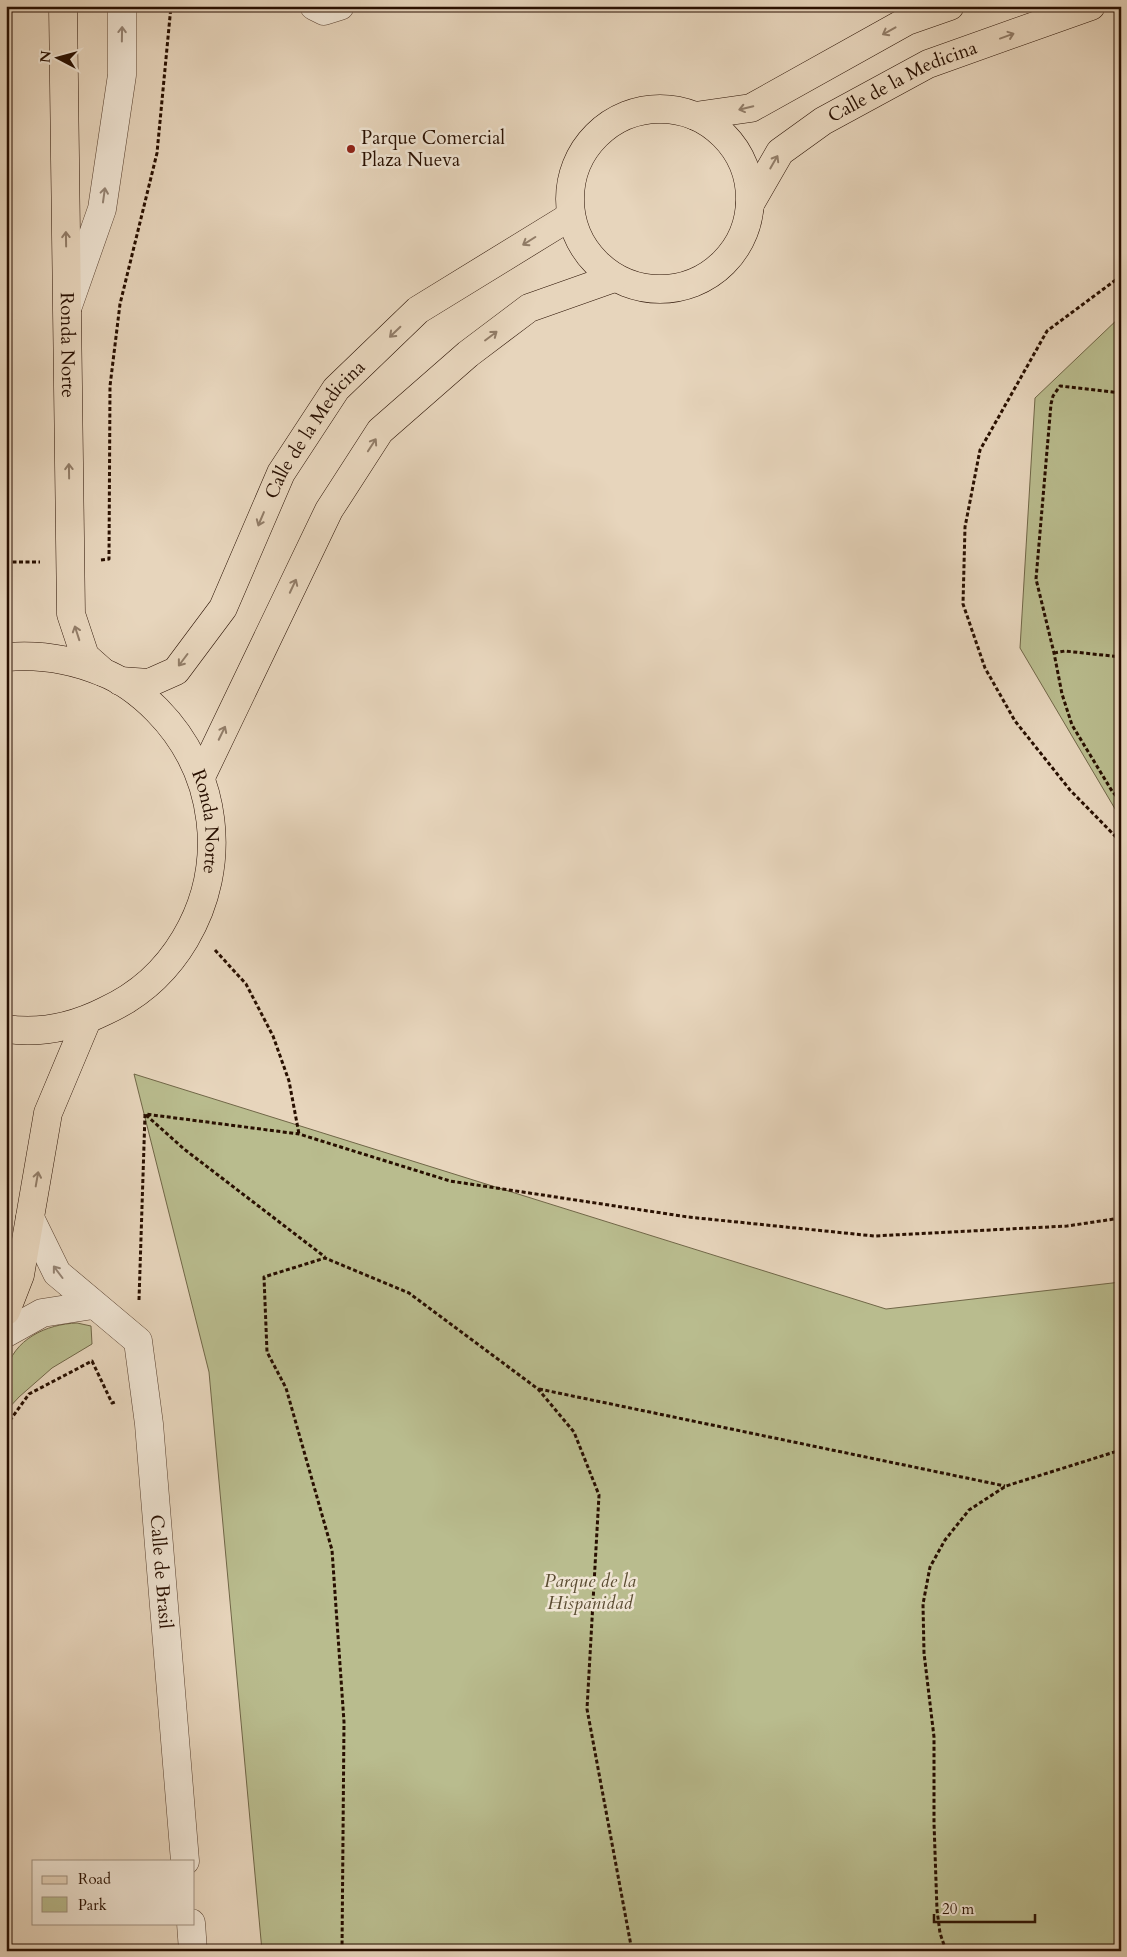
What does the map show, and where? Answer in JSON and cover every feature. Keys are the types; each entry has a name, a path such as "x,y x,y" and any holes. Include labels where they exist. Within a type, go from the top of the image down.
{"main road":[{"name":"Ronda Norte","path":"6,1029 36,1030 61,1027 86,1020 120,1004 150,982 175,955 195,922 207,887 212,850 210,813 201,776 187,748 168,722 146,700 85,656 71,614 63,6"},
{"path":"695,116 751,108 907,21 950,6"},
{"name":"Calle de la Medicina","path":"750,204 780,152 823,121 928,64 1091,6"},
{"path":"670,109 695,116 711,124 725,137 736,151 745,168 750,204 743,234 739,241 727,260 703,279 674,289 643,288 614,278 594,262 579,240 571,216 569,191 575,167 587,146 604,128 624,116 647,110 670,109"},
{"name":"Calle de la Medicina","path":"112,676 149,683 176,671 222,608 280,473 336,389 418,310 571,216"},
{"path":"201,776 329,510 380,431 468,354 529,308 614,278"},
{"name":"Ronda Norte","path":"6,657 30,655 68,660 112,676"},
{"path":"6,1311 20,1275 48,1113 86,1020"}],"street":[{"path":"67,308 102,209 122,75 122,6"},
{"path":"314,6 324,11 340,6"},
{"path":"30,1218 56,1273 138,1341"},
{"path":"6,1333 42,1313 93,1305"},
{"name":"Calle de Brasil","path":"138,1341 149,1424 185,1860"},
{"path":"191,1924 193,1951"}],"path":[{"path":"6,562 70,562 109,559 110,386 120,304 157,153 171,6"},
{"path":"1121,276 1047,331 980,450 965,527 962,604 985,668 1014,721 1070,790 1121,842"},
{"path":"1121,393 1060,386 1051,404 1036,579 1062,694 1072,725 1112,792 1121,802"},
{"path":"1054,653 1065,651 1121,657"},
{"path":"195,922 218,956 246,984 273,1036 289,1081 299,1134"},
{"path":"146,1114 299,1134 450,1181 688,1217 874,1236 1067,1226 1121,1218"},
{"path":"146,1114 184,1149 325,1258 409,1293 538,1389 574,1432 600,1495 587,1709 632,1951"},
{"path":"138,1341 146,1114"},
{"path":"325,1258 264,1277 267,1352 286,1388 332,1550 344,1722 342,1951"},
{"path":"6,1426 29,1394 92,1361 112,1403 145,1396"},
{"path":"538,1389 1006,1486"},
{"path":"946,1951 940,1934 937,1910 934,1737 924,1653 923,1604 930,1567 945,1540 968,1510 1006,1486 1121,1450"}],"green space":[{"path":"1121,316 1121,819 1020,648 1035,398"},
{"name":"Parque de la Hispanidad","path":"134,1074 886,1309 1121,1282 1121,1951 262,1951 209,1372"},
{"path":"77,1323 91,1326 92,1344 52,1368 6,1411 6,1372 10,1360 16,1351 24,1342 43,1330 54,1326"}],"place":[{"name":"Parque Comercial Plaza Nueva","path":"351,149"}]}
